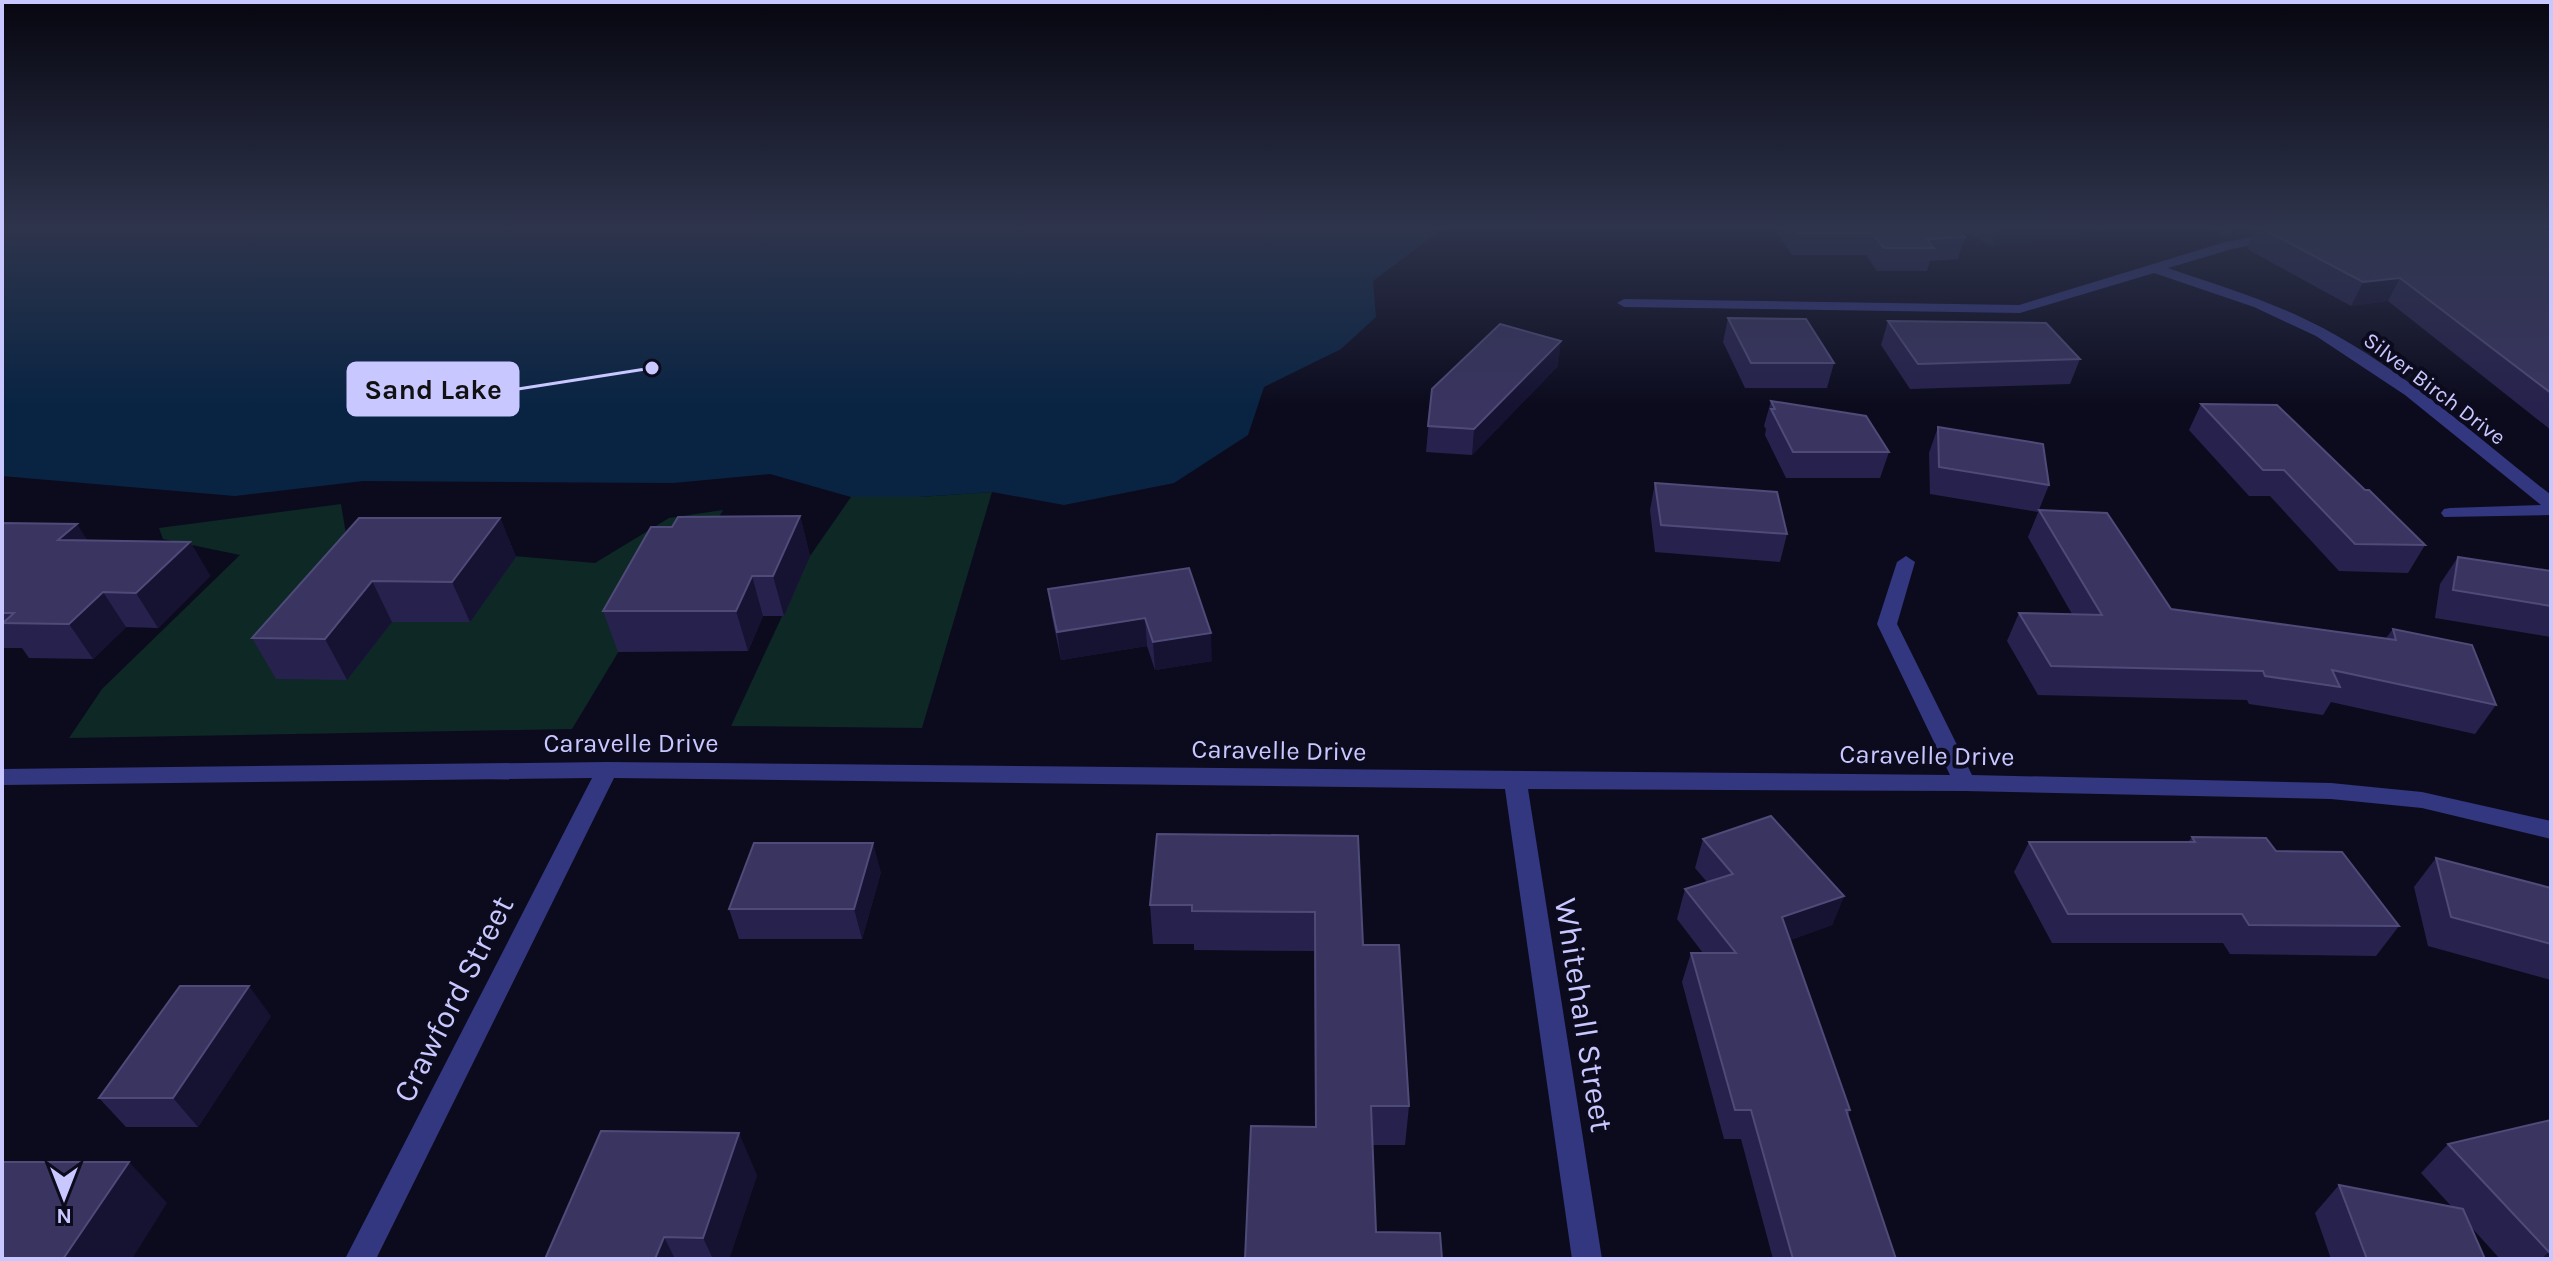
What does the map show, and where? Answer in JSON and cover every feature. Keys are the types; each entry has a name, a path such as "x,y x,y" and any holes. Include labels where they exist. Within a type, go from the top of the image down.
{"street":[{"path":"1624,303 2020,309 2094,287"},
{"name":"Silver Birch Drive","path":"2207,287 2318,331 2357,355 2551,504"},
{"path":"2450,513 2551,510"},
{"path":"1906,562 1887,624 1965,783"},
{"name":"Caravelle Drive","path":"2,777 607,770 1965,783 2331,791 2422,800 2551,830"},
{"name":"Crawford Street","path":"360,1259 607,770"},
{"name":"Whitehall Street","path":"1515,781 1587,1259"}],"green space":[{"path":"992,492 922,728 731,726 810,556 851,497 919,497"},
{"path":"341,504 346,534 409,547 595,563 669,518 723,510 705,542 672,563 572,729 69,738 102,689 240,555 163,539 159,528"}],"water":[{"path":"2,287 1373,287 1376,317 1341,349 1264,387 1248,435 1174,483 1064,505 992,492 919,497 851,497 770,474 673,483 363,481 235,496 2,476"}],"building":[{"path":"2412,287 2551,287 2551,393"},
{"path":"1728,318 1806,319 1834,363 1751,363"},
{"path":"1888,321 2046,323 2080,359 1918,364"},
{"path":"1500,324 1561,341 1474,429 1428,426 1432,389"},
{"path":"1771,401 1866,416 1889,452 1793,452 1771,409 1775,409"},
{"path":"2201,404 2277,405 2425,545 2355,544 2284,470 2263,470"},
{"path":"1938,427 2043,444 2049,485 1939,467"},
{"path":"1655,483 1777,492 1787,534 1661,525"},
{"path":"2039,510 2107,513 2171,609 2396,640 2393,629 2472,645 2496,705 2332,670 2340,687 2265,676 2263,671 2051,666 2019,613 2102,615"},
{"path":"800,516 773,576 752,576 736,611 603,611 651,527 672,527 678,517"},
{"path":"359,518 500,518 452,582 372,581 325,639 252,638"},
{"path":"2,523 77,524 58,540 190,542 136,593 103,592 69,624 3,623 14,613 2,613"},
{"path":"2458,557 2551,571 2551,606 2453,590"},
{"path":"1189,568 1211,633 1153,642 1145,618 1057,632 1048,589"},
{"path":"1771,816 1844,896 1782,917 1850,1110 1846,1110 1896,1259 1793,1259 1751,1110 1735,1110 1691,953 1736,953 1685,889 1733,874 1703,839"},
{"path":"1157,834 1358,836 1363,945 1399,945 1409,1106 1371,1106 1376,1232 1440,1233 1442,1259 1245,1259 1251,1126 1316,1127 1315,912 1192,911 1192,905 1150,905"},
{"path":"2192,837 2266,838 2276,851 2342,852 2399,926 2249,925 2242,914 2068,914 2029,842 2195,842"},
{"path":"754,843 873,843 854,909 729,909"},
{"path":"2436,858 2551,888 2551,944 2451,917"},
{"path":"180,986 249,986 173,1098 99,1098"},
{"path":"2551,1120 2551,1251 2549,1252 2448,1144"},
{"path":"601,1131 739,1133 703,1238 664,1237 655,1259 545,1259"},
{"path":"2,1162 129,1162 63,1259 2,1259"},
{"path":"2339,1185 2463,1209 2485,1259 2367,1259"}],"place":[{"name":"Sand Lake","path":"652,368"}]}
